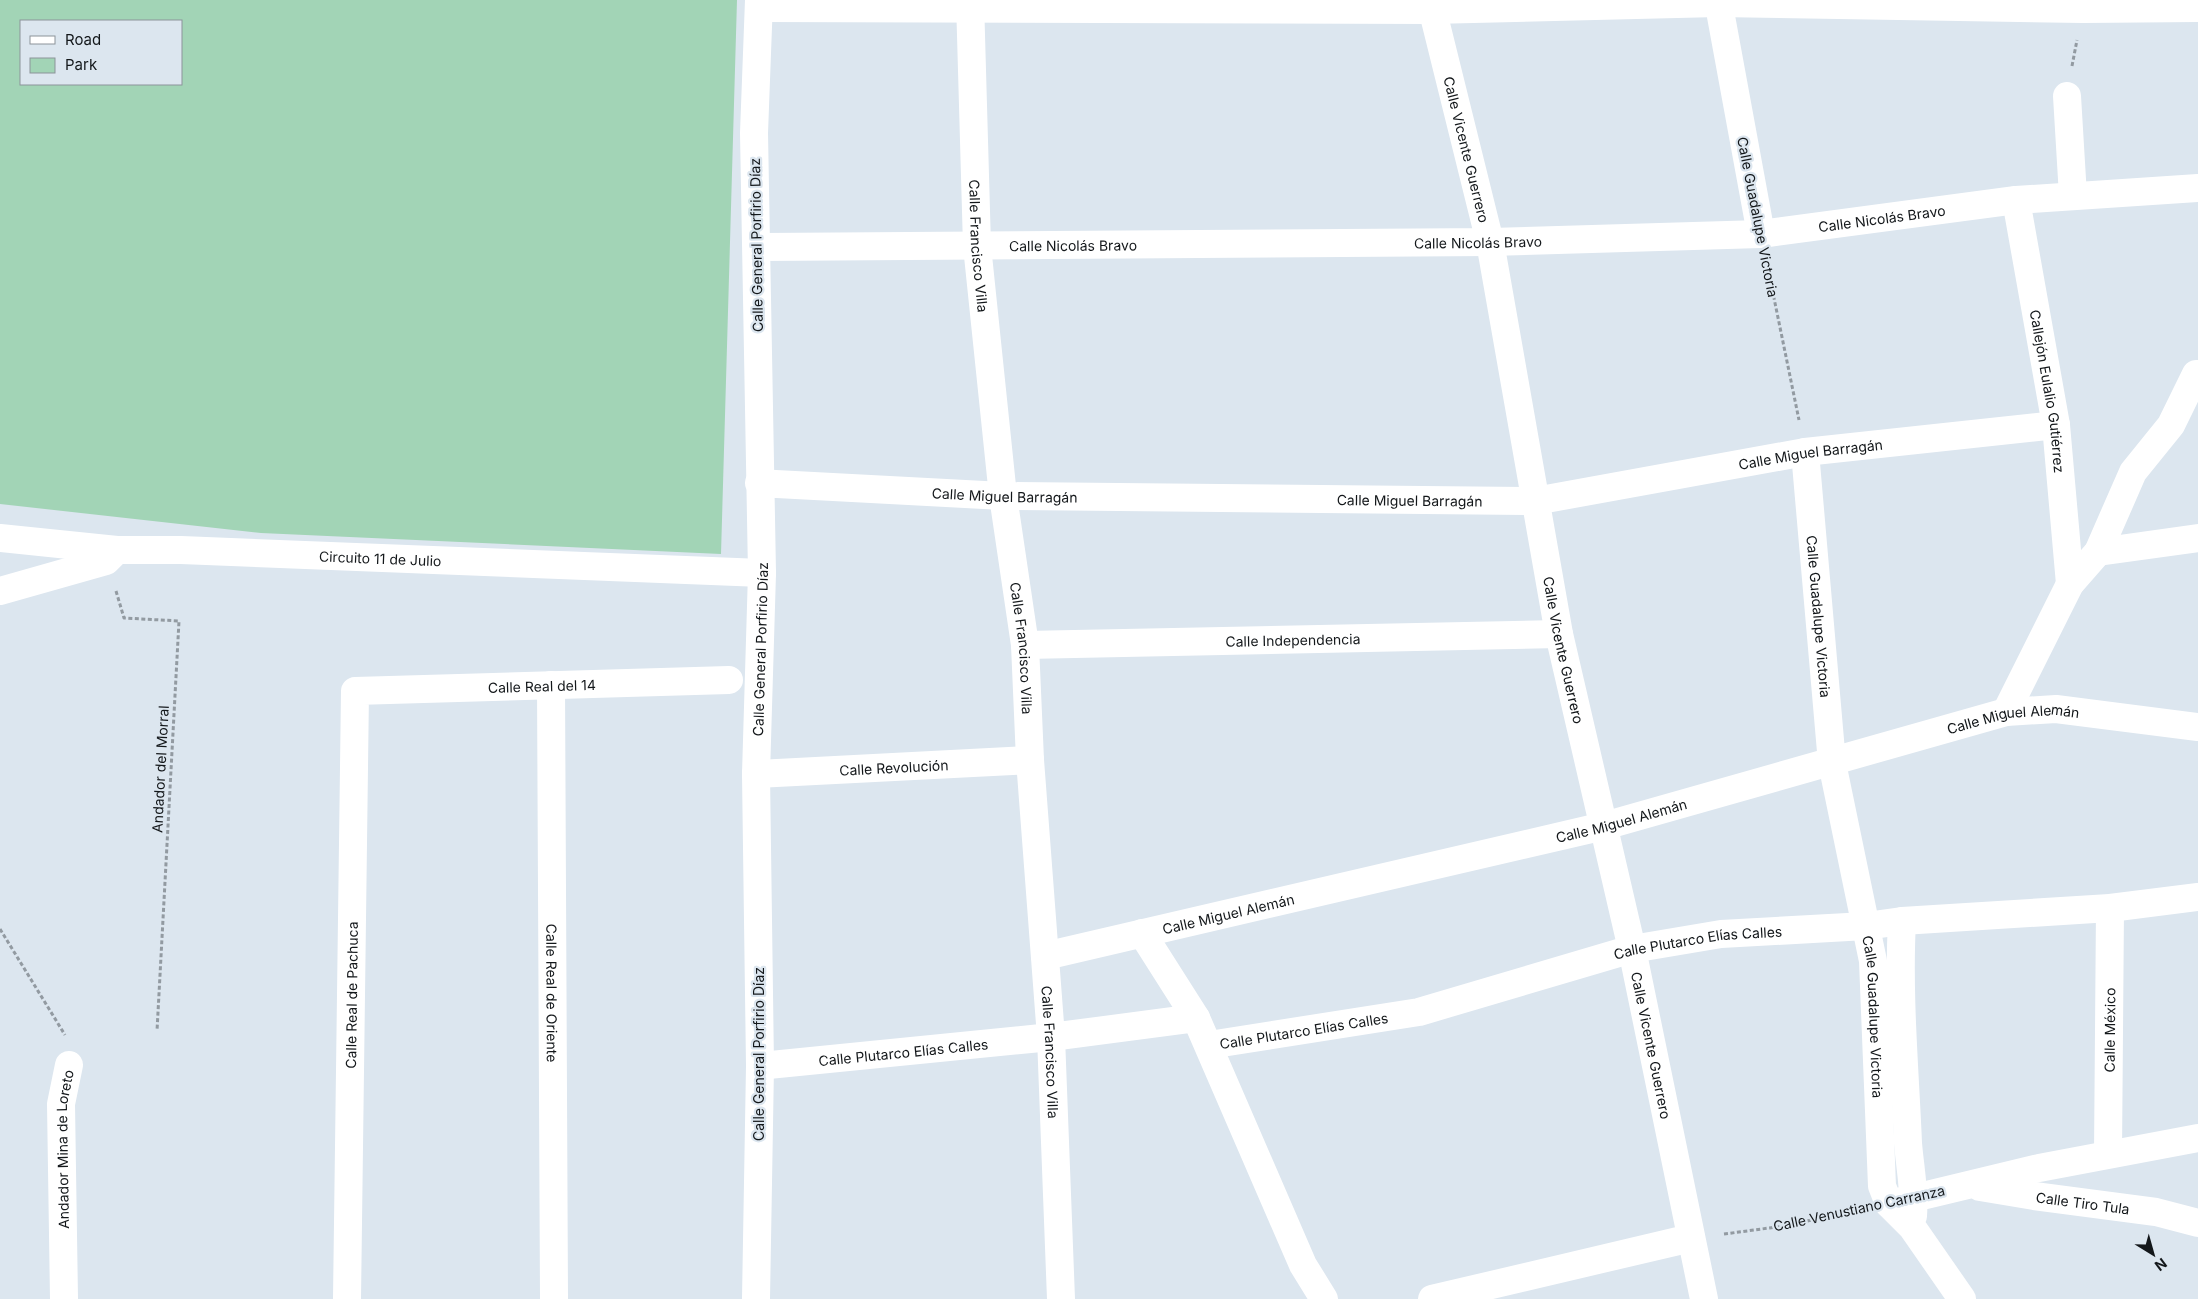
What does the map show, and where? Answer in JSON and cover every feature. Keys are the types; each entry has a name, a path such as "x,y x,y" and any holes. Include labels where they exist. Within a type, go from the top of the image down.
{"street":[{"path":"759,4 1431,5 1718,1 2083,9 2198,8"},
{"name":"Calle Guadalupe Victoria","path":"1718,1 1761,234"},
{"name":"Calle General Porfirio Díaz","path":"756,1299 760,1066 756,774 762,573 754,133 759,4"},
{"name":"Calle Francisco Villa","path":"970,4 977,246 1003,496 1025,645 1030,760 1051,1036 1061,1299"},
{"name":"Calle Vicente Guerrero","path":"1431,5 1490,242 1559,634 1632,949 1704,1299"},
{"path":"2067,96 2073,196"},
{"name":"Calle Nicolás Bravo","path":"757,247 1490,242 1761,234 2016,200 2198,188"},
{"name":"Callejón Eulalio Gutiérrez","path":"2016,200 2056,425 2070,584"},
{"path":"2006,712 2070,584 2098,552 2133,472 2171,425 2196,374"},
{"name":"Calle Miguel Barragán","path":"759,483 1003,496 1535,501 1805,452 2056,425"},
{"name":"Calle Guadalupe Victoria","path":"1805,452 1832,763 1873,961 1882,1186 1902,1201"},
{"name":"Circuito 11 de Julio","path":"0,538 111,556 181,550 762,573"},
{"path":"2098,552 2198,538"},
{"path":"0,590 111,556"},
{"name":"Calle Independencia","path":"1025,645 1559,634"},
{"name":"Calle Real del 14","path":"354,691 729,680"},
{"name":"Calle Real de Oriente","path":"550,685 554,1299"},
{"name":"Calle Real de Pachuca","path":"347,1299 354,691"},
{"name":"Calle Miguel Alemán","path":"1045,956 1604,826 1832,763 2006,712 2056,709 2198,727"},
{"name":"Calle Revolución","path":"756,774 1030,760"},
{"name":"Calle Plutarco Elías Calles","path":"1209,1045 1419,1012 1632,949 1721,934 1866,926 1902,921 2110,908 2198,896"},
{"name":"Calle México","path":"2108,1154 2110,908"},
{"name":"Calle Guadalupe Victoria","path":"1902,921 1900,956 1909,1155 1902,1201 1912,1227 1962,1299"},
{"path":"1142,933 1196,1018 1302,1265 1324,1299"},
{"name":"Calle Plutarco Elías Calles","path":"760,1066 1051,1036 1196,1018"},
{"name":"Andador Mina de Loreto","path":"64,1299 61,1104 69,1065"},
{"path":"1877,1076 1905,1071"},
{"name":"Calle Venustiano Carranza","path":"1902,1201 1966,1184 2108,1154 2198,1138"},
{"name":"Calle Tiro Tula","path":"1966,1184 2034,1196 2156,1212 2198,1224"},
{"path":"1432,1299 1691,1238"}],"path":[{"path":"2067,96 2083,9"},
{"name":"Calle Guadalupe Victoria","path":"1761,234 1805,452"},
{"name":"Andador del Morral","path":"111,556 124,618 179,621 157,1031"},
{"name":"Andador Mina de Loreto","path":"0,929 69,1042 69,1065"},
{"name":"Calle Venustiano Carranza","path":"1691,1238 1792,1225 1870,1205 1902,1201"}],"green space":[{"path":"0,0 737,0 721,554 261,533 0,504"}]}
